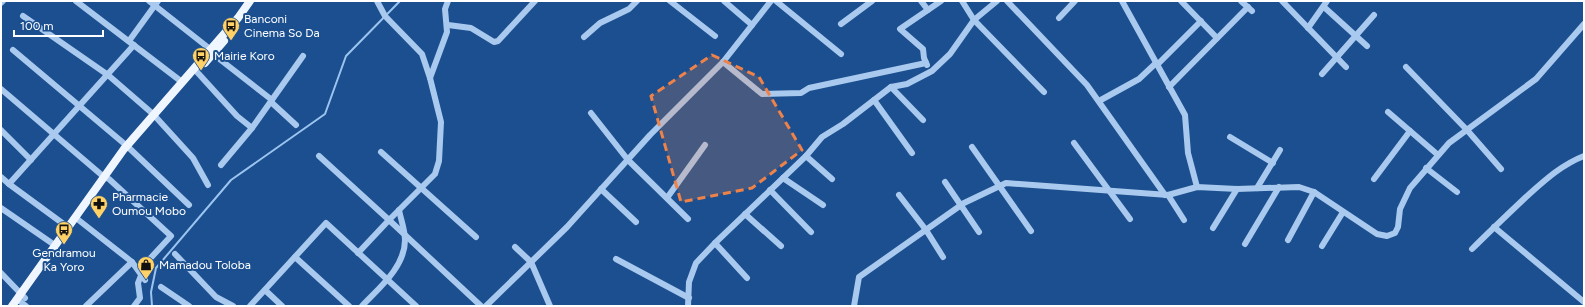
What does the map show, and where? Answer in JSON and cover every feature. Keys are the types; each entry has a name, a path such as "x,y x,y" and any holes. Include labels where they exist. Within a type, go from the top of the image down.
{"main road":[{"path":"155,116 197,72 250,1"},
{"path":"20,302 128,148 182,82 242,21 257,1"},
{"path":"20,302 56,246 69,228 78,220"}],"street":[{"path":"76,1 182,82"},
{"path":"149,1 156,3 211,52 271,101 296,125"},
{"path":"358,253 435,174 439,161 441,138 441,122 430,78 422,54 385,16 377,1"},
{"path":"430,78 447,32 448,25 445,9 448,1"},
{"path":"448,25 471,28 494,42 498,41 535,1"},
{"path":"584,37 600,23 629,9 637,1"},
{"path":"670,1 715,36"},
{"path":"724,1 752,25"},
{"path":"486,306 567,227 650,135 723,62 771,1"},
{"path":"776,1 841,54"},
{"path":"841,24 872,1"},
{"path":"921,1 928,10"},
{"path":"932,71 926,63 924,49 900,29 941,1"},
{"path":"962,1 974,20 1044,92"},
{"path":"688,306 689,282 696,263 806,156 822,137 843,124 891,87 907,84 932,71 950,54 974,20 997,1"},
{"path":"1007,1 1087,85 1184,220"},
{"path":"1059,18 1075,1"},
{"path":"1122,1 1185,115 1188,153 1198,187"},
{"path":"1181,1 1217,38"},
{"path":"1169,87 1217,38 1250,9 1242,1"},
{"path":"1282,1 1346,67"},
{"path":"129,41 156,3"},
{"path":"1308,28 1325,4 1367,46"},
{"path":"1322,74 1374,15"},
{"path":"23,16 108,74 155,116 193,158 208,185"},
{"path":"1098,101 1139,79 1157,64 1201,21"},
{"path":"854,306 859,277 961,206 1006,183 1166,195 1198,187 1237,189 1299,187 1314,192 1377,234 1387,236 1395,233 1398,227 1400,209 1410,188 1448,143 1536,79 1584,24"},
{"path":"9,184 134,45"},
{"path":"13,50 80,105 189,205"},
{"path":"221,165 252,128 303,56"},
{"path":"723,62 762,94 801,92 808,88 926,63"},
{"path":"1406,68 1467,130 1501,169"},
{"path":"197,72 236,116 252,128"},
{"path":"891,87 923,120"},
{"path":"1,89 106,178 171,236 146,263 143,277 138,283 140,298 134,306"},
{"path":"874,100 912,153"},
{"path":"1388,112 1438,155"},
{"path":"591,113 628,160 688,218"},
{"path":"1,130 31,160"},
{"path":"1374,179 1410,131"},
{"path":"1230,137 1273,163"},
{"path":"1074,143 1130,219"},
{"path":"667,198 705,145"},
{"path":"972,148 1031,231"},
{"path":"1257,188 1280,150"},
{"path":"381,152 476,237"},
{"path":"319,156 481,306"},
{"path":"806,156 832,179"},
{"path":"1472,248 1557,171 1570,162 1584,156"},
{"path":"1426,168 1457,192"},
{"path":"1,177 69,228"},
{"path":"783,178 823,205"},
{"path":"944,182 979,232"},
{"path":"1245,244 1279,187"},
{"path":"601,189 636,222"},
{"path":"1213,228 1237,189"},
{"path":"770,190 811,232"},
{"path":"1288,240 1314,192"},
{"path":"898,195 926,230 943,257"},
{"path":"1,208 56,246"},
{"path":"362,306 387,279 402,258 404,249 404,234 399,210"},
{"path":"1322,246 1343,212"},
{"path":"745,214 781,246"},
{"path":"78,220 132,262 143,277"},
{"path":"250,306 326,223 416,306"},
{"path":"1494,227 1584,302"},
{"path":"715,243 747,278"},
{"path":"515,247 531,262 548,305"},
{"path":"175,254 216,297 234,306"},
{"path":"295,257 349,306"},
{"path":"616,258 689,298"},
{"path":"86,306 132,262"},
{"path":"2,276 20,302"},
{"path":"161,287 189,306"},
{"path":"265,290 282,306"}],"highlighted area":[{"path":"712,55 759,77 802,150 752,188 681,202 651,96"}],"waterway":[{"path":"152,306 151,292 156,268 231,180 325,114 346,56 400,1"}],"place":[{"name":"Banconi Cinema So Da","path":"231,41"},
{"name":"Mairie Koro","path":"201,71"},
{"name":"Pharmacie Oumou Mobo","path":"99,219"},
{"name":"Gendramou Ka Yoro","path":"64,245"},
{"name":"Mamadou Toloba","path":"146,280"}]}
